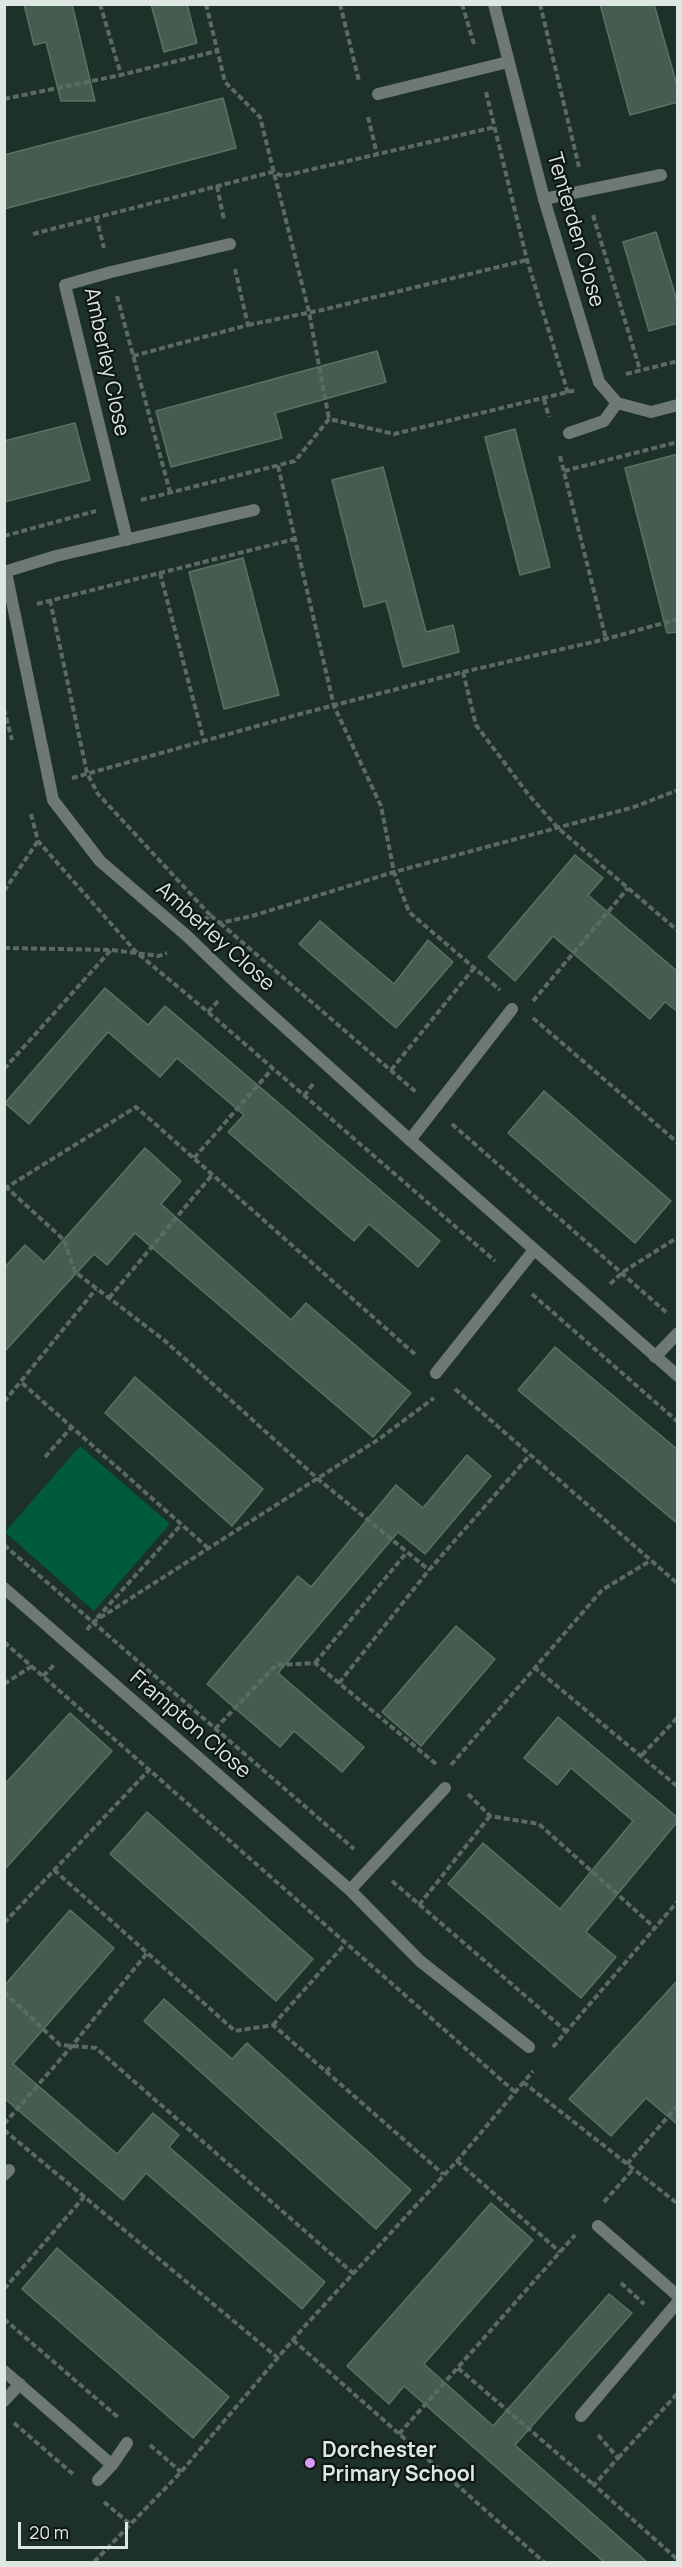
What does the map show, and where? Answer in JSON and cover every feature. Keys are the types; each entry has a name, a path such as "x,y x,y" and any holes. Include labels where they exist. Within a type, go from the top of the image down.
{"street":[{"name":"Tenterden Close","path":"494,4 507,62 544,199 599,382 617,403"},
{"path":"378,94 507,62"},
{"path":"544,199 661,176"},
{"name":"Amberley Close","path":"127,540 65,285 230,244"},
{"path":"569,433 604,422 617,403 651,412 678,405"},
{"name":"Amberley Close","path":"254,510 56,556 5,572 53,800 100,861 187,936 410,1140 678,1376"},
{"path":"410,1140 515,1005"},
{"path":"436,1372 534,1250"},
{"path":"655,1357 678,1333"},
{"name":"Frampton Close","path":"4,1588 350,1890 420,1961 530,2047"},
{"path":"350,1890 445,1788"},
{"path":"598,2226 678,2296"},
{"path":"582,2416 678,2302"},
{"path":"4,2371 112,2465"},
{"path":"4,2401 20,2384"},
{"path":"98,2480 127,2443"}],"path":[{"path":"100,4 121,75"},
{"path":"4,536 295,461 329,419 309,312 260,117 225,82 206,4"},
{"path":"462,4 481,69 527,260 568,393"},
{"path":"4,99 121,75 217,51"},
{"path":"33,234 272,172 283,176 495,127"},
{"path":"217,186 248,325"},
{"path":"96,217 170,492"},
{"path":"134,356 248,325 527,260"},
{"path":"329,419 394,434 568,393 599,382 678,361"},
{"path":"544,399 550,420"},
{"path":"564,471 678,442"},
{"path":"559,451 606,639"},
{"path":"278,465 334,706 381,806 394,872 409,912 678,1143"},
{"path":"15,611 50,600 295,539"},
{"path":"159,573 204,741"},
{"path":"50,600 87,773 98,794 220,923 252,916 394,872 634,807 678,790"},
{"path":"50,784 463,672 606,639 678,619"},
{"path":"463,672 477,725 528,794 558,828 678,931"},
{"path":"4,891 38,841"},
{"path":"532,1002 628,888"},
{"path":"4,948 112,950 159,956 175,950 210,915"},
{"path":"4,1069 112,950"},
{"path":"136,952 273,1068 678,1422"},
{"path":"391,1070 474,968"},
{"path":"194,1158 273,1068"},
{"path":"429,1570 318,1479 164,1340 75,1272 64,1240 5,1187 136,1107 678,1584"},
{"path":"109,1298 212,1175"},
{"path":"592,1301 623,1272 678,1237"},
{"path":"4,1402 22,1383 96,1289"},
{"path":"22,1383 208,1548"},
{"path":"93,1623 379,1439 450,1385"},
{"path":"45,1457 71,1428"},
{"path":"339,1683 429,1570 530,1455"},
{"path":"71,1647 181,1525"},
{"path":"4,1545 566,2031"},
{"path":"315,1663 407,1552"},
{"path":"445,1772 602,1590 650,1561"},
{"path":"4,1642 515,2092"},
{"path":"4,1684 32,1666"},
{"path":"534,1667 678,1787"},
{"path":"642,1755 678,1717"},
{"path":"4,1923 149,1770"},
{"path":"419,1905 490,1816"},
{"path":"54,1870 234,2031 273,2025 345,1944"},
{"path":"549,2052 678,1901"},
{"path":"4,2124 72,2046 147,1953"},
{"path":"4,1992 60,2045 96,2048 354,2274"},
{"path":"273,2025 443,2174"},
{"path":"326,2072 332,2065"},
{"path":"94,2562 181,2472 293,2340 457,2161 536,2067"},
{"path":"523,2082 678,2204"},
{"path":"627,2164 678,2105"},
{"path":"4,2130 278,2358"},
{"path":"457,2161 560,2252"},
{"path":"603,2203 633,2169"},
{"path":"4,2289 84,2197"},
{"path":"399,2434 580,2229"},
{"path":"4,2319 128,2426"},
{"path":"293,2340 544,2562"},
{"path":"458,2368 678,2560"},
{"path":"594,2485 678,2393"},
{"path":"582,2416 618,2458"},
{"path":"14,2422 76,2477"},
{"path":"146,2441 181,2472"},
{"path":"103,2501 130,2524"}],"green space":[{"path":"80,1446 170,1524 94,1611 5,1532"}],"building":[{"path":"24,4 72,4 95,101 61,101 46,42 34,45"},
{"path":"151,4 187,4 197,43 164,52"},
{"path":"600,4 654,4 678,89 678,102 630,115"},
{"path":"223,98 236,148 4,209 4,155"},
{"path":"656,232 678,304 678,323 649,331 623,242"},
{"path":"377,351 386,382 275,413 282,438 171,467 156,411"},
{"path":"75,423 90,480 4,502 4,441"},
{"path":"515,429 550,567 520,575 485,437"},
{"path":"678,454 678,632 667,633 625,468"},
{"path":"383,467 426,632 453,625 459,652 403,667 386,601 364,607 332,480"},
{"path":"243,558 279,695 224,709 189,572"},
{"path":"575,855 603,878 588,895 678,972 678,1012 665,1002 650,1019 553,936 515,981 488,957"},
{"path":"320,921 394,984 428,940 453,962 396,1028 299,944"},
{"path":"105,988 148,1025 165,1006 440,1241 418,1267 369,1224 354,1241 228,1132 244,1115 177,1058 160,1077 108,1032 29,1124 5,1103"},
{"path":"544,1091 671,1201 635,1243 508,1133"},
{"path":"145,1148 181,1181 161,1204 291,1320 306,1303 411,1393 373,1437 135,1233 107,1265 94,1254 4,1352 4,1268 25,1245 44,1262"},
{"path":"555,1347 678,1450 678,1524 518,1390"},
{"path":"135,1377 263,1489 232,1526 105,1413"},
{"path":"467,1455 491,1476 425,1554 398,1532 278,1673 364,1747 342,1772 294,1731 280,1747 207,1684 298,1576 311,1587 396,1485 423,1508"},
{"path":"456,1626 495,1659 421,1746 382,1712"},
{"path":"70,1713 112,1751 4,1870 4,1785"},
{"path":"558,1717 678,1818 678,1821 586,1932 616,1957 581,1998 448,1884 483,1843 560,1909 633,1821 571,1768 557,1785 524,1758"},
{"path":"147,1812 313,1959 276,2001 110,1854"},
{"path":"70,1910 114,1948 13,2064 117,2154 153,2113 179,2135 169,2147 325,2282 302,2309 146,2173 123,2200 4,2098 4,1986"},
{"path":"678,1980 678,2125 646,2098 611,2136 569,2099"},
{"path":"164,1999 232,2059 247,2043 411,2190 376,2229 144,2021"},
{"path":"491,2203 533,2240 424,2364 493,2426 609,2294 632,2313 515,2445 647,2562 604,2562 404,2386 389,2404 347,2366"},
{"path":"57,2248 229,2397 193,2438 22,2289"}],"place":[{"name":"Dorchester Primary School","path":"310,2463"}]}
